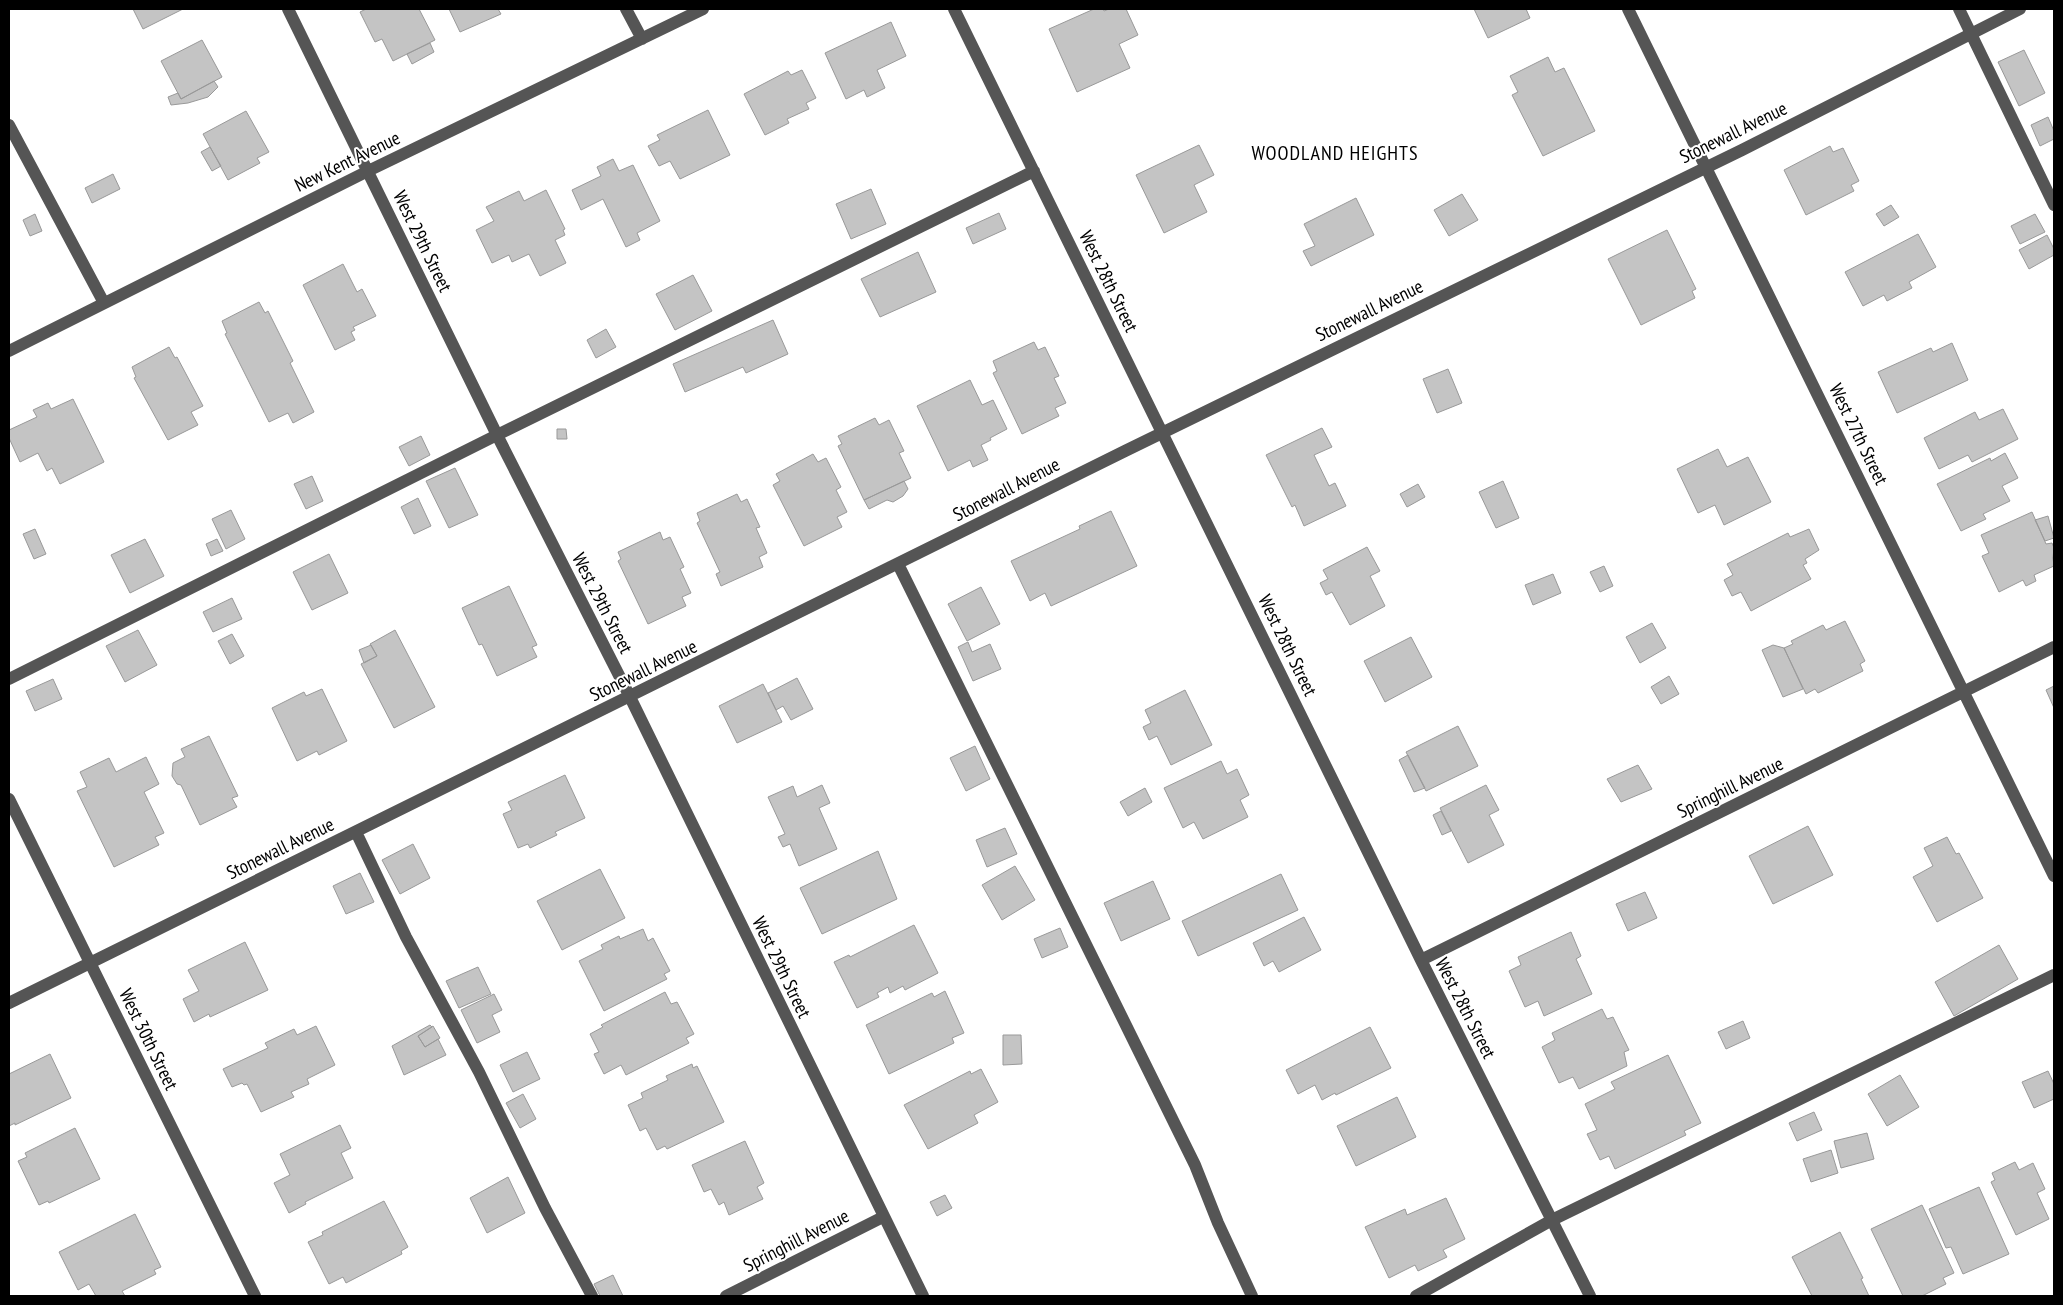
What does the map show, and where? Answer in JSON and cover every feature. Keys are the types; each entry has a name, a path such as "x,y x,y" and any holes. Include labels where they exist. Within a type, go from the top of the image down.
{"street":[{"name":"West 29th Street","path":"288,9 497,435 630,697 923,1296"},
{"path":"626,9 642,39"},
{"name":"New Kent Avenue","path":"9,351 368,171 703,9"},
{"name":"West 28th Street","path":"954,9 1421,960 1590,1296"},
{"name":"West 27th Street","path":"1628,9 2054,876"},
{"path":"1959,9 2054,204"},
{"name":"Stonewall Avenue","path":"9,1003 1163,432 1706,166 1751,146 2020,9"},
{"path":"9,125 104,304"},
{"path":"9,679 497,435 1034,171"},
{"path":"898,564 1195,1165 1218,1223 1252,1296"},
{"name":"Springhill Avenue","path":"1421,960 2054,647"},
{"name":"West 30th Street","path":"9,798 255,1296"},
{"path":"356,832 406,937 479,1072 545,1208 592,1296"},
{"path":"1416,1296 1552,1220 2054,975"},
{"name":"Springhill Avenue","path":"726,1296 883,1217"}],"building":[{"path":"133,9 183,9 143,29"},
{"path":"366,9 419,9 435,40 393,61 382,39 375,42 360,12"},
{"path":"449,9 498,9 501,14 460,32"},
{"path":"1094,9 1103,9 1104,11 1109,9 1126,9 1138,35 1119,44 1130,68 1077,92 1049,29"},
{"path":"1474,9 1526,9 1530,18 1488,38"},
{"path":"891,22 906,56 877,70 885,88 867,97 864,90 846,99 825,53"},
{"path":"202,40 222,77 181,99 161,61"},
{"path":"430,43 434,52 412,64 407,54"},
{"path":"2024,50 2045,93 2019,106 1998,62"},
{"path":"1548,57 1555,72 1564,68 1595,131 1543,156 1512,95 1518,92 1510,76"},
{"path":"802,70 816,98 806,103 809,109 787,119 789,123 765,135 744,94 788,71 791,75"},
{"path":"214,81 218,87 208,97 188,103 171,105 168,97 178,93 181,99"},
{"path":"708,110 730,155 680,179 670,161 659,166 648,146 660,140 657,135"},
{"path":"246,111 269,152 257,158 260,163 228,180 203,134"},
{"path":"2048,117 2054,131 2054,139 2040,146 2031,125"},
{"path":"1199,145 1214,175 1194,185 1207,212 1164,233 1136,175"},
{"path":"1830,146 1833,152 1843,148 1859,181 1851,185 1854,191 1806,215 1784,170"},
{"path":"210,147 221,166 212,171 201,152"},
{"path":"613,159 619,171 633,165 660,221 637,233 640,240 626,247 603,199 581,210 572,190 601,176 597,167"},
{"path":"113,174 120,189 92,203 85,188"},
{"path":"871,189 886,224 851,239 836,204"},
{"path":"546,190 565,229 563,230 565,235 555,240 566,263 540,276 529,254 512,262 509,255 492,263 476,230 494,221 486,207 519,191 524,201"},
{"path":"1462,194 1478,220 1449,236 1434,210"},
{"path":"1356,198 1374,235 1311,266 1303,251 1315,246 1304,224"},
{"path":"1891,205 1899,217 1884,226 1876,214"},
{"path":"999,213 1006,229 973,244 966,228"},
{"path":"35,214 42,231 30,236 23,220"},
{"path":"2035,214 2045,232 2020,244 2011,226"},
{"path":"1667,230 1696,289 1692,291 1695,298 1641,325 1608,259"},
{"path":"1918,234 1936,267 1909,282 1912,288 1887,301 1884,295 1863,306 1845,272"},
{"path":"2047,235 2054,249 2054,255 2029,269 2019,250"},
{"path":"918,252 936,292 880,317 861,279"},
{"path":"343,264 357,292 362,289 376,316 353,327 355,330 351,332 355,340 335,350 303,285"},
{"path":"693,275 712,311 675,330 656,294"},
{"path":"259,302 265,313 268,311 293,361 290,363 314,412 293,423 288,413 269,422 225,334 227,333 222,321"},
{"path":"773,320 788,354 746,373 743,367 685,392 673,364"},
{"path":"606,329 616,347 596,358 587,340"},
{"path":"1034,342 1038,350 1045,347 1059,376 1054,378 1066,403 1055,408 1059,416 1022,434 993,373 997,371 993,361"},
{"path":"1952,343 1968,380 1897,413 1878,372 1931,348 1933,352"},
{"path":"169,347 175,358 177,357 203,406 191,412 198,425 168,440 134,378 136,377 132,367"},
{"path":"1448,369 1462,403 1437,413 1423,379"},
{"path":"970,380 982,405 993,400 1007,429 981,445 988,460 973,467 970,460 948,471 917,406"},
{"path":"73,399 104,462 60,484 52,468 47,471 38,453 20,462 9,438 9,430 37,417 33,410 48,403 51,409"},
{"path":"2003,409 2018,439 1972,462 1968,455 1939,469 1924,438 1975,412 1979,420"},
{"path":"875,418 879,425 889,420 904,451 899,453 911,478 864,500 838,446 842,444 838,436"},
{"path":"1322,428 1332,447 1314,455 1329,486 1335,483 1346,506 1304,526 1295,505 1292,507 1266,455"},
{"path":"557,429 566,429 567,439 557,439"},
{"path":"421,436 430,455 409,466 399,447"},
{"path":"1718,449 1727,467 1748,457 1771,502 1724,525 1715,505 1698,513 1677,469"},
{"path":"2005,453 2018,478 2002,486 2010,501 1983,514 1986,519 1961,531 1937,484 1990,458 1991,461"},
{"path":"813,454 818,462 826,458 841,487 836,490 847,512 837,517 842,527 804,546 773,485 780,481 776,474"},
{"path":"455,468 478,515 449,528 426,481"},
{"path":"312,476 323,501 306,509 294,484"},
{"path":"904,481 908,489 903,496 893,502 887,500 869,509 864,500"},
{"path":"1503,481 1519,518 1496,528 1479,492"},
{"path":"1418,484 1425,497 1407,507 1400,494"},
{"path":"737,494 741,502 747,499 760,527 756,528 767,553 759,557 763,567 721,586 716,574 720,572 697,523 700,521 697,513"},
{"path":"418,498 431,526 414,534 401,507"},
{"path":"231,510 245,539 226,549 212,519"},
{"path":"1111,511 1137,566 1051,606 1045,593 1030,601 1011,561 1080,529 1079,526"},
{"path":"2032,512 2046,544 2052,543 2054,548 2054,566 2034,575 2036,581 2026,586 2023,580 1999,592 1982,556 1989,553 1981,535"},
{"path":"2048,516 2054,538 2045,541 2035,520"},
{"path":"35,529 46,554 34,559 23,534"},
{"path":"1809,529 1819,550 1805,559 1807,563 1803,565 1811,579 1751,611 1741,592 1732,596 1724,580 1733,575 1727,564 1788,533 1790,537"},
{"path":"660,532 663,540 670,537 684,567 680,569 691,593 682,597 686,606 648,624 618,561 621,559 618,552"},
{"path":"145,539 164,576 130,593 111,555"},
{"path":"217,539 223,551 211,556 206,544"},
{"path":"1367,547 1380,571 1370,576 1385,606 1350,625 1332,592 1326,595 1320,583 1328,579 1323,570"},
{"path":"329,554 348,593 312,610 293,572"},
{"path":"1604,566 1613,586 1600,592 1590,572"},
{"path":"1553,574 1561,593 1533,605 1525,585"},
{"path":"509,586 537,645 532,647 537,657 497,676 482,644 479,645 462,608"},
{"path":"981,587 1000,624 967,641 948,604"},
{"path":"232,598 242,619 213,632 203,612"},
{"path":"1845,621 1865,661 1860,664 1863,671 1818,693 1815,689 1806,694 1784,648 1793,644 1791,641 1823,625 1826,630"},
{"path":"1652,623 1666,648 1640,663 1626,637"},
{"path":"138,630 157,665 125,682 106,646"},
{"path":"395,630 435,707 394,728 361,664 377,656 370,644"},
{"path":"232,634 244,656 230,664 218,641"},
{"path":"1411,637 1432,677 1385,702 1364,661"},
{"path":"968,642 972,652 990,644 1001,669 973,681 958,647"},
{"path":"371,645 377,656 364,663 359,650"},
{"path":"1773,645 1784,648 1803,689 1783,697 1762,650"},
{"path":"1669,676 1679,694 1661,704 1651,687"},
{"path":"797,678 813,709 791,720 783,706 776,710 768,693"},
{"path":"53,679 62,699 35,711 26,691"},
{"path":"763,684 782,722 737,743 719,706"},
{"path":"2054,686 2054,708 2046,690"},
{"path":"322,689 347,741 319,755 317,751 297,761 272,708 304,692 306,696"},
{"path":"1185,690 1212,745 1171,765 1157,736 1149,740 1143,727 1151,723 1145,710"},
{"path":"1458,726 1478,766 1426,791 1406,752"},
{"path":"209,736 238,796 232,798 237,807 200,825 181,785 177,784 172,776 173,763 185,757 181,749"},
{"path":"975,746 990,779 966,791 950,758"},
{"path":"1408,755 1425,788 1414,792 1399,760"},
{"path":"146,757 159,784 144,792 164,833 155,837 159,845 114,867 77,791 87,787 80,772 109,758 116,772"},
{"path":"1221,761 1227,774 1237,769 1249,795 1240,800 1248,817 1203,839 1194,822 1183,828 1164,788"},
{"path":"1638,765 1652,789 1621,802 1607,779"},
{"path":"565,775 585,818 555,832 557,835 530,848 528,844 518,848 503,814 512,810 508,802"},
{"path":"822,785 830,803 819,808 837,849 799,866 790,844 783,847 778,837 785,834 768,797 793,786 797,797"},
{"path":"1486,785 1499,810 1489,815 1504,845 1468,863 1440,808"},
{"path":"1145,788 1152,802 1128,816 1120,802"},
{"path":"1441,811 1451,831 1442,835 1433,815"},
{"path":"1808,826 1833,875 1773,904 1749,856"},
{"path":"1005,828 1017,854 987,867 976,840"},
{"path":"1947,837 1956,854 1959,853 1983,898 1937,922 1913,877 1933,866 1924,848"},
{"path":"413,844 430,878 400,894 382,860"},
{"path":"878,851 897,899 822,934 800,888"},
{"path":"1015,866 1035,900 1002,920 982,885"},
{"path":"600,869 625,918 562,950 537,901"},
{"path":"360,873 374,902 346,914 333,886"},
{"path":"1281,874 1298,910 1198,956 1182,921"},
{"path":"1153,881 1170,919 1121,941 1104,903"},
{"path":"1645,892 1657,918 1628,931 1616,904"},
{"path":"1304,917 1321,950 1279,972 1273,961 1264,966 1253,943"},
{"path":"914,925 938,973 905,990 903,986 890,993 888,987 877,993 879,997 857,1008 834,962 849,955 850,957"},
{"path":"1060,928 1068,947 1042,958 1034,939"},
{"path":"643,929 648,941 653,938 670,971 664,974 667,979 604,1011 579,961 603,949 601,945 619,936 620,939"},
{"path":"1571,932 1581,956 1576,959 1592,994 1544,1016 1538,1001 1525,1007 1509,971 1521,965 1518,957"},
{"path":"245,942 268,990 210,1017 209,1014 194,1022 183,999 199,991 188,970"},
{"path":"1999,945 2018,979 1954,1016 1935,982"},
{"path":"478,967 491,994 459,1008 446,981"},
{"path":"945,991 964,1033 952,1038 954,1043 889,1074 866,1025 932,993 934,997"},
{"path":"665,992 671,1004 677,1002 694,1034 686,1038 689,1043 626,1075 621,1065 604,1074 594,1054 599,1052 590,1034 603,1027 601,1025"},
{"path":"494,994 502,1010 492,1015 500,1032 477,1043 461,1010"},
{"path":"1602,1009 1607,1019 1613,1017 1629,1050 1624,1052 1627,1066 1579,1089 1573,1077 1559,1083 1542,1047 1555,1040 1552,1033"},
{"path":"1743,1021 1750,1038 1726,1049 1718,1032"},
{"path":"430,1025 432,1027 418,1036 425,1047 438,1039 446,1055 404,1075 392,1046"},
{"path":"316,1026 335,1065 307,1079 309,1084 291,1092 294,1097 261,1112 247,1084 244,1085 242,1083 232,1087 223,1069 268,1048 265,1043 294,1029 297,1035"},
{"path":"433,1026 440,1038 425,1047 418,1036"},
{"path":"1370,1027 1391,1068 1322,1100 1315,1085 1298,1094 1286,1070"},
{"path":"1003,1035 1021,1035 1022,1064 1003,1065"},
{"path":"527,1052 540,1079 513,1092 500,1065"},
{"path":"50,1054 71,1098 15,1125 15,1123 9,1126 9,1074"},
{"path":"1668,1055 1701,1123 1684,1131 1686,1135 1615,1169 1609,1156 1600,1160 1587,1134 1597,1130 1585,1104 1615,1089 1611,1082"},
{"path":"692,1064 693,1068 697,1066 724,1122 667,1149 665,1146 657,1150 646,1128 640,1131 628,1105 643,1098 641,1093 668,1080 666,1076"},
{"path":"981,1069 998,1102 974,1115 978,1123 928,1149 904,1105 970,1071 971,1074"},
{"path":"2048,1071 2054,1084 2054,1099 2034,1108 2022,1082"},
{"path":"1900,1075 1919,1107 1887,1126 1868,1094"},
{"path":"523,1094 536,1119 520,1128 506,1103"},
{"path":"1397,1097 1416,1137 1356,1166 1337,1126"},
{"path":"1814,1112 1822,1130 1797,1141 1789,1123"},
{"path":"340,1125 351,1148 341,1153 353,1178 305,1202 306,1204 289,1213 274,1183 290,1175 280,1154"},
{"path":"75,1128 100,1179 49,1203 48,1201 39,1205 18,1161 27,1157 25,1153"},
{"path":"1867,1133 1874,1159 1841,1168 1834,1141"},
{"path":"745,1141 764,1183 757,1187 763,1199 729,1215 724,1202 719,1205 711,1189 704,1192 692,1165"},
{"path":"1831,1150 1838,1173 1811,1182 1803,1159"},
{"path":"2015,1162 2019,1170 2033,1163 2045,1189 2037,1193 2049,1219 2016,1235 1991,1182 1995,1180 1992,1173"},
{"path":"508,1177 525,1213 487,1233 470,1198"},
{"path":"1979,1187 2009,1254 1963,1274 1951,1247 1946,1248 1929,1209"},
{"path":"945,1195 952,1208 937,1216 930,1202"},
{"path":"1446,1198 1465,1239 1443,1250 1447,1257 1418,1271 1415,1265 1389,1278 1365,1227 1405,1209 1407,1215"},
{"path":"384,1201 408,1247 401,1251 402,1254 346,1283 343,1277 329,1284 308,1242 323,1235 322,1232"},
{"path":"1922,1205 1954,1273 1943,1278 1946,1284 1922,1296 1903,1296 1871,1229"},
{"path":"135,1214 161,1267 154,1270 156,1274 122,1291 125,1296 96,1296 89,1284 78,1290 59,1252"},
{"path":"1840,1232 1863,1278 1861,1279 1869,1296 1812,1296 1792,1257"},
{"path":"613,1275 623,1296 600,1296 594,1284"}],"district":[{"name":"WOODLAND HEIGHTS","path":"1335,153"}]}
